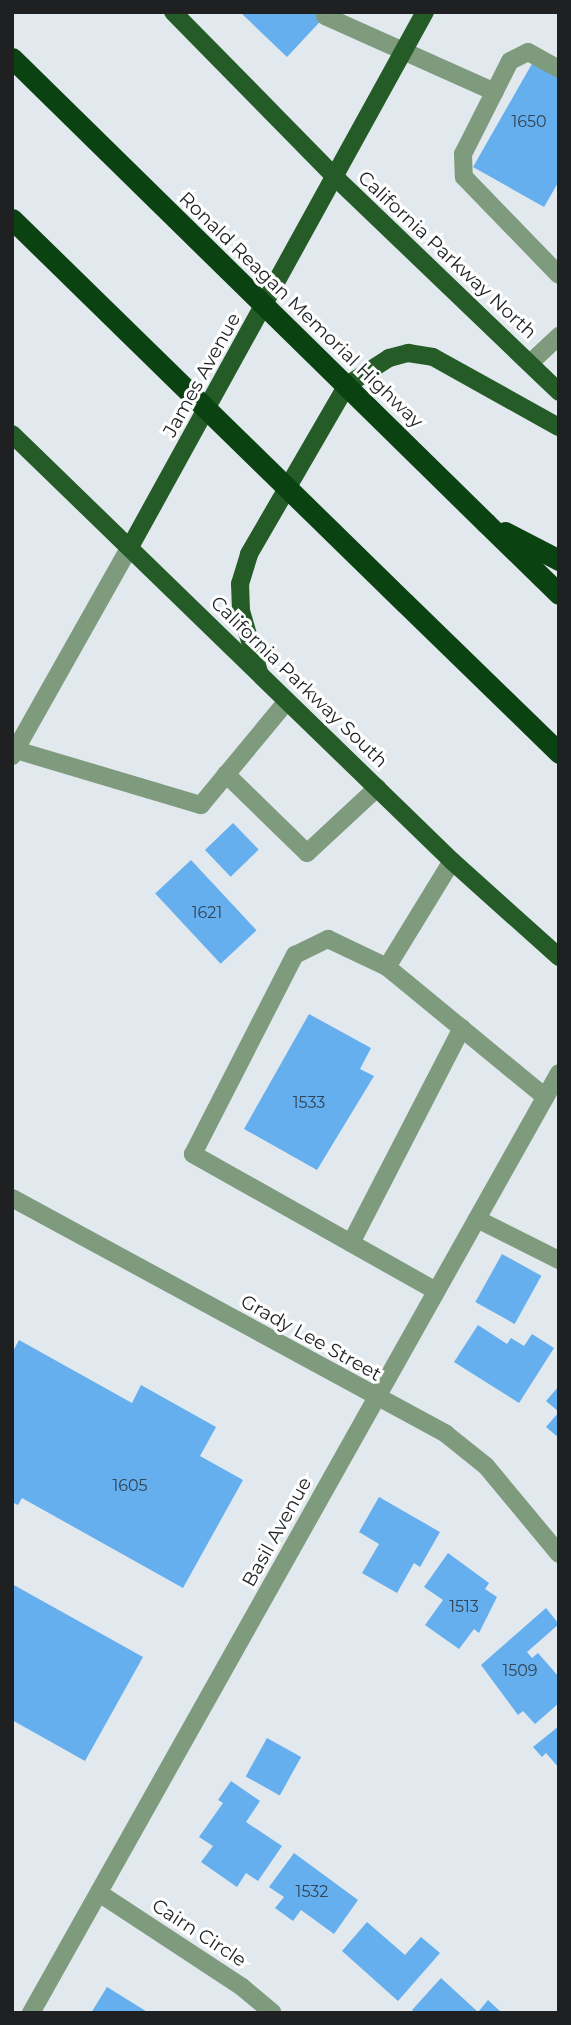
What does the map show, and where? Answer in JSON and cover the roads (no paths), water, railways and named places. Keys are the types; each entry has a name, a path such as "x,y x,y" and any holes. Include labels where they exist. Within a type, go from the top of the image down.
{"highway":[{"name":"Ronald Reagan Memorial Highway","path":"12,58 559,594"},
{"path":"12,219 559,753"},
{"path":"486,523 559,560"}],"main road":[{"name":"California Parkway North","path":"173,12 336,178 559,392"},
{"name":"James Avenue","path":"130,547 336,178 425,12"},
{"path":"260,674 241,611 240,584 249,554 347,385 389,358 408,353 433,356 559,427"},
{"name":"California Parkway South","path":"12,434 452,861 559,957"}],"street":[{"path":"325,16 495,92"},
{"path":"559,69 528,51 510,61 463,154 464,177 559,275"},
{"path":"530,363 559,336"},
{"name":"James Avenue","path":"14,753 130,547"},
{"path":"14,753 201,805 288,701"},
{"path":"226,774 307,853 377,788"},
{"path":"387,967 452,861"},
{"path":"436,1291 193,1154 295,955 328,939 387,967 545,1097"},
{"path":"351,1243 462,1028"},
{"name":"Basil Avenue","path":"31,2013 559,1073"},
{"name":"Grady Lee Street","path":"12,1198 446,1434 486,1465 559,1554"},
{"path":"477,1219 559,1261"},
{"name":"Cairn Circle","path":"99,1893 242,1987 273,2013"}]}
